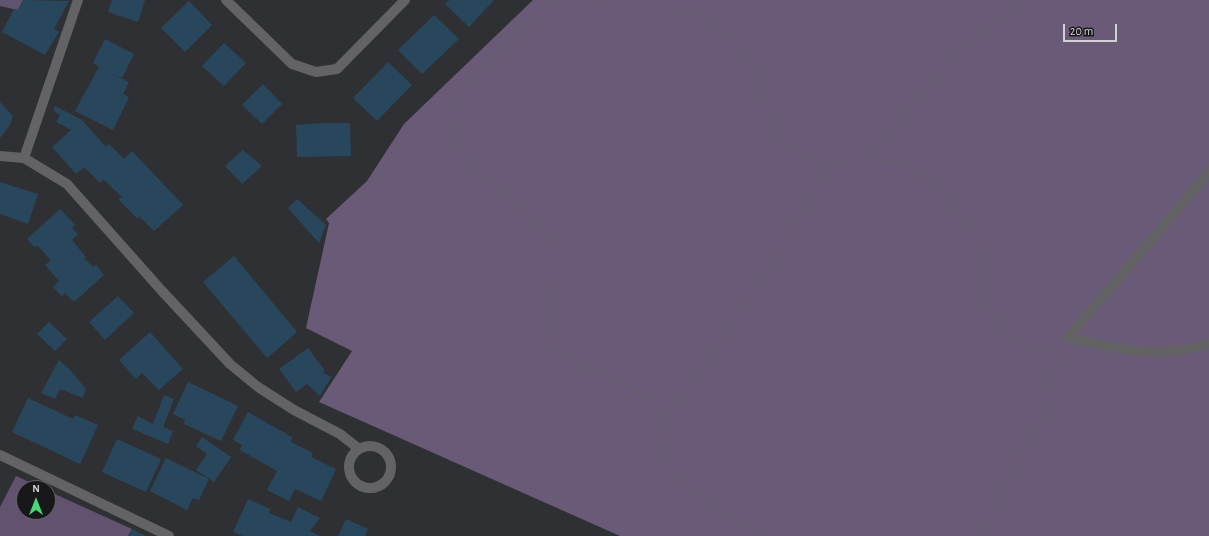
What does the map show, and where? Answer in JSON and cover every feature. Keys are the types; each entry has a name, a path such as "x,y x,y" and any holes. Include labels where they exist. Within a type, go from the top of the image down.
{"street":[{"path":"24,158 78,0"},
{"path":"226,0 292,64 316,72 337,69 405,0"},
{"path":"0,156 24,158 67,184 162,291 230,364 258,387 294,410 340,434 359,449"},
{"path":"1209,172 1068,338 1149,354 1194,349 1209,343"},
{"path":"373,446 380,448 390,459 390,474 382,485 369,488 357,483 352,478 349,466 354,454 359,449 373,446"},
{"path":"0,455 169,536"}],"path":[{"path":"558,0 493,57 458,95 455,135 467,164 525,211 550,241 552,337 562,354 588,370 647,394 659,409 665,460 691,491 766,536"},
{"path":"600,0 605,3 654,6 690,13 722,31 746,56 761,86 772,128 789,149 817,165 839,165 869,157 905,165 936,183 983,247 991,285 987,304 998,331 1023,347 1061,354"},
{"path":"869,157 887,140 909,108 956,52 1026,0"},
{"path":"660,424 706,362 773,262 820,178 839,165"},
{"path":"985,536 993,510 1016,459 1044,419 1054,374 1068,338"}],"shaded area":[{"path":"0,0 23,0 18,10 0,6"},
{"path":"533,0 1209,0 1209,536 620,536 319,402 352,351 306,328 329,223 326,219 367,181 404,124"},
{"path":"16,476 25,480 16,480 16,520 56,520 56,495 132,529 128,536 0,536 0,507"}],"building":[{"path":"23,0 69,1 54,29 59,32 45,55 2,32 14,9 18,10"},
{"path":"112,0 145,0 138,22 108,12"},
{"path":"449,0 494,0 469,27 445,4"},
{"path":"189,1 212,25 185,52 161,28"},
{"path":"434,15 459,39 422,74 398,50"},
{"path":"105,39 134,54 122,78 111,74 129,82 123,94 129,97 113,130 75,111 99,67 93,63"},
{"path":"224,43 246,63 224,86 202,66"},
{"path":"388,62 412,85 377,121 353,98"},
{"path":"263,84 282,104 262,124 242,105"},
{"path":"0,102 13,116 10,125 0,138"},
{"path":"55,106 82,120 106,147 109,144 124,159 132,151 183,205 154,231 139,216 138,219 118,199 122,197 103,179 100,183 84,167 76,174 52,147 71,130 56,122 60,115 54,111"},
{"path":"350,123 351,156 297,157 296,125"},
{"path":"243,150 262,166 242,184 225,166"},
{"path":"0,182 38,194 28,224 0,214"},
{"path":"297,199 326,225 319,243 288,208"},
{"path":"60,209 75,225 72,228 78,234 72,240 86,257 84,258 93,267 96,265 104,275 74,302 65,293 62,297 53,287 59,281 45,265 51,260 38,246 34,247 27,239"},
{"path":"234,256 297,332 267,358 203,282"},
{"path":"118,296 134,313 105,340 89,322"},
{"path":"49,322 67,339 55,351 37,334"},
{"path":"150,332 183,369 159,390 142,373 136,379 119,360"},
{"path":"308,348 325,371 322,372 331,377 320,396 307,384 296,392 279,369"},
{"path":"59,360 86,389 83,398 60,389 55,399 41,393"},
{"path":"188,382 238,406 221,441 184,424 185,420 173,414"},
{"path":"164,395 174,399 163,427 173,431 168,444 132,429 138,416 153,424"},
{"path":"28,398 73,419 75,415 98,425 80,464 12,432"},
{"path":"248,412 292,437 291,442 313,453 311,457 336,469 321,501 295,489 289,501 267,490 277,471 240,450 242,445 233,440"},
{"path":"202,437 231,457 214,482 196,470 207,454 196,446"},
{"path":"117,439 161,459 146,492 102,472"},
{"path":"166,458 209,479 199,500 193,498 187,510 150,491"},
{"path":"248,499 270,509 269,513 291,522 298,507 320,518 310,531 320,536 243,536 233,532"},
{"path":"346,519 368,529 365,536 338,536"},
{"path":"132,529 146,536 128,536"}]}
